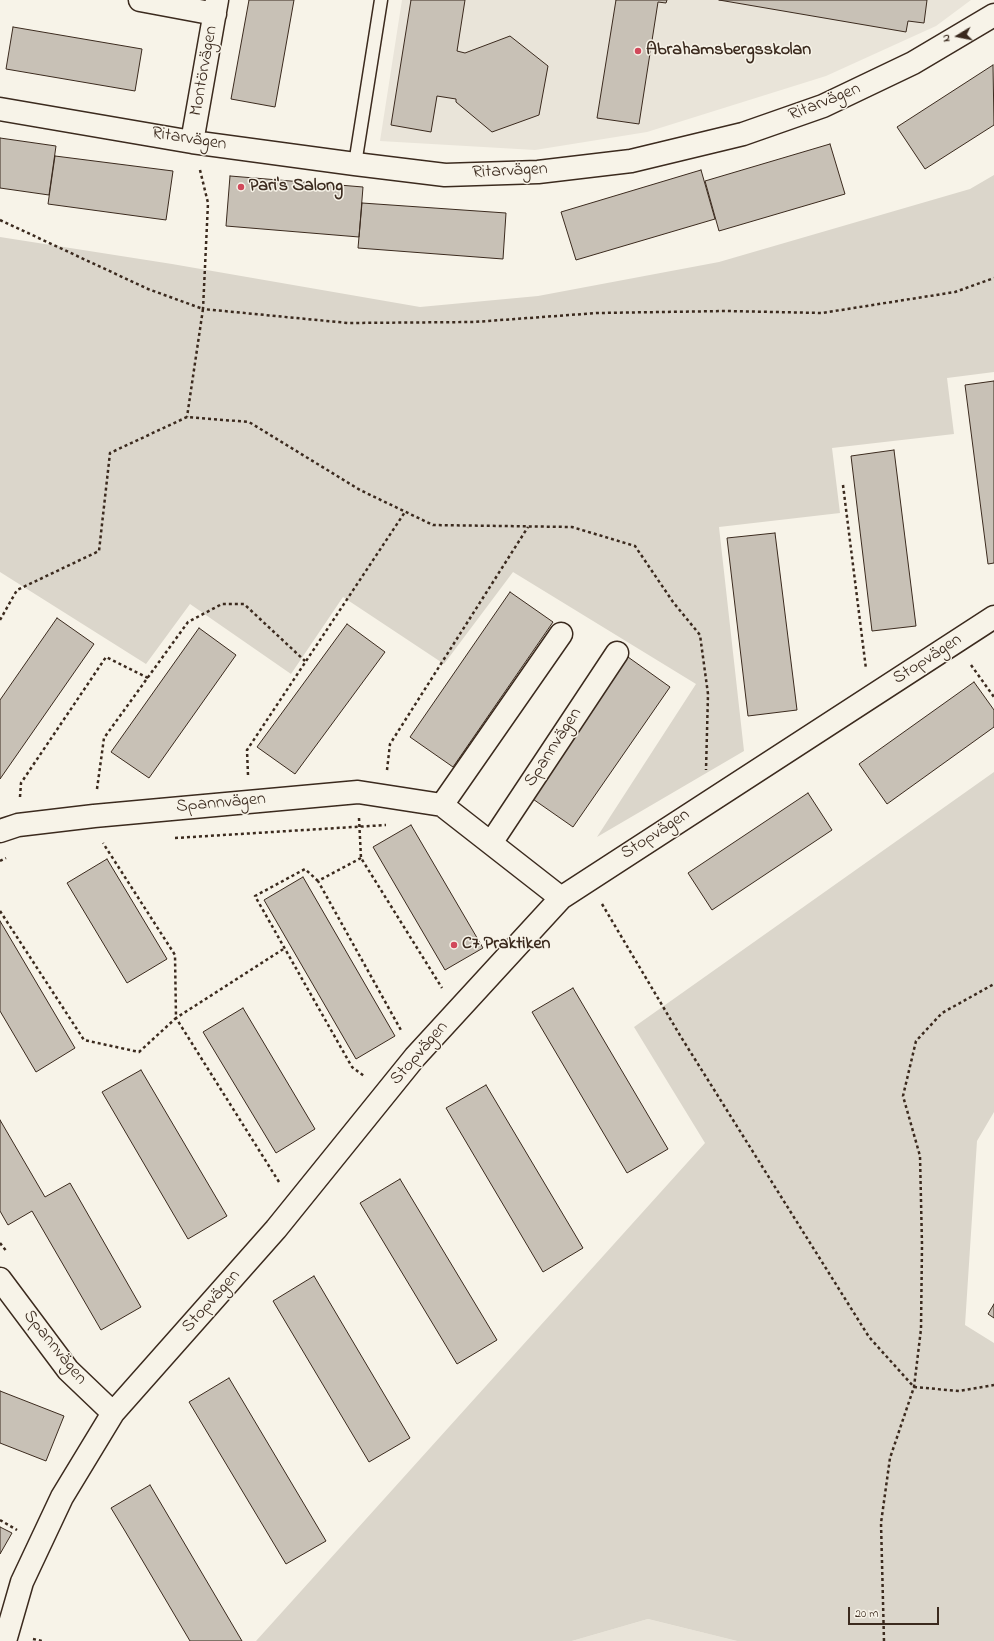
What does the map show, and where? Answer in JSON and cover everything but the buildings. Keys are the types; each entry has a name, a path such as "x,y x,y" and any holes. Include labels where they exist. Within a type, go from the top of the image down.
{"street":[{"path":"140,0 216,7"},
{"name":"Montörvägen","path":"192,142 216,7"},
{"name":"Ritarvägen","path":"0,109 192,142 445,175 538,172 631,161 744,134 823,106 914,63 994,15"},
{"name":"Stopvägen","path":"5,1641 22,1582 62,1497 113,1414 294,1207 416,1057 560,898 994,617"},
{"path":"442,805 561,634"},
{"name":"Spannvägen","path":"491,843 617,653"},
{"name":"Spannvägen","path":"9,828 94,816 358,792 442,805 560,898"},
{"name":"Spannvägen","path":"0,1279 68,1370 113,1414"}],"lane":[{"path":"355,164 381,0"}],"path":[{"path":"187,417 203,309 208,204 192,142"},
{"path":"0,220 148,289 203,309 348,323 474,322 605,313 727,310 822,313 955,292 994,278"},
{"path":"0,620 18,590 99,551 110,453 187,417 250,422 360,490 433,525 572,527 635,546 673,602 700,635 708,694 706,803"},
{"path":"843,485 870,697"},
{"path":"247,750 405,512"},
{"path":"390,744 528,526"},
{"path":"94,816 104,738 188,622 222,604 244,604 305,661"},
{"path":"954,643 994,697"},
{"path":"9,828 21,783 106,657 148,678"},
{"path":"358,792 361,858 456,1012"},
{"path":"173,838 359,826 386,826 384,796"},
{"path":"110,842 103,842 175,955 176,1018 294,1207"},
{"path":"318,881 361,858"},
{"path":"387,1093 352,1067 255,896 305,869 318,881 416,1057"},
{"path":"587,880 681,1037 869,1337 914,1387 960,1391 994,1385"},
{"path":"0,911 84,1040 139,1052 176,1018 285,948"},
{"path":"884,1641 881,1523 890,1458 914,1387 921,1329 922,1245 920,1156 904,1096 916,1041 942,1012 994,984"},
{"path":"0,1243 9,1256"}],"shaded area":[{"name":"Abrahamsbergsskolan","path":"402,0 971,0 936,26 826,76 647,132 535,150 380,141"},
{"path":"994,175 994,372 947,378 954,434 832,448 840,513 719,527 744,751 597,837 696,684 513,572 444,664 343,597 291,674 190,604 146,664 0,572 0,237 172,264 420,307 538,296 719,262 970,189"},
{"path":"994,772 994,1112 977,1141 965,1325 994,1343 994,1641 737,1641 648,1619 572,1641 256,1641 705,1143 634,1027"},
{"path":"648,1619 737,1641 572,1641"}],"place":[{"name":"Abrahamsbergsskolan","path":"638,51"},
{"name":"Pari's Salong","path":"241,187"},
{"name":"C7 Praktiken","path":"454,945"}]}
